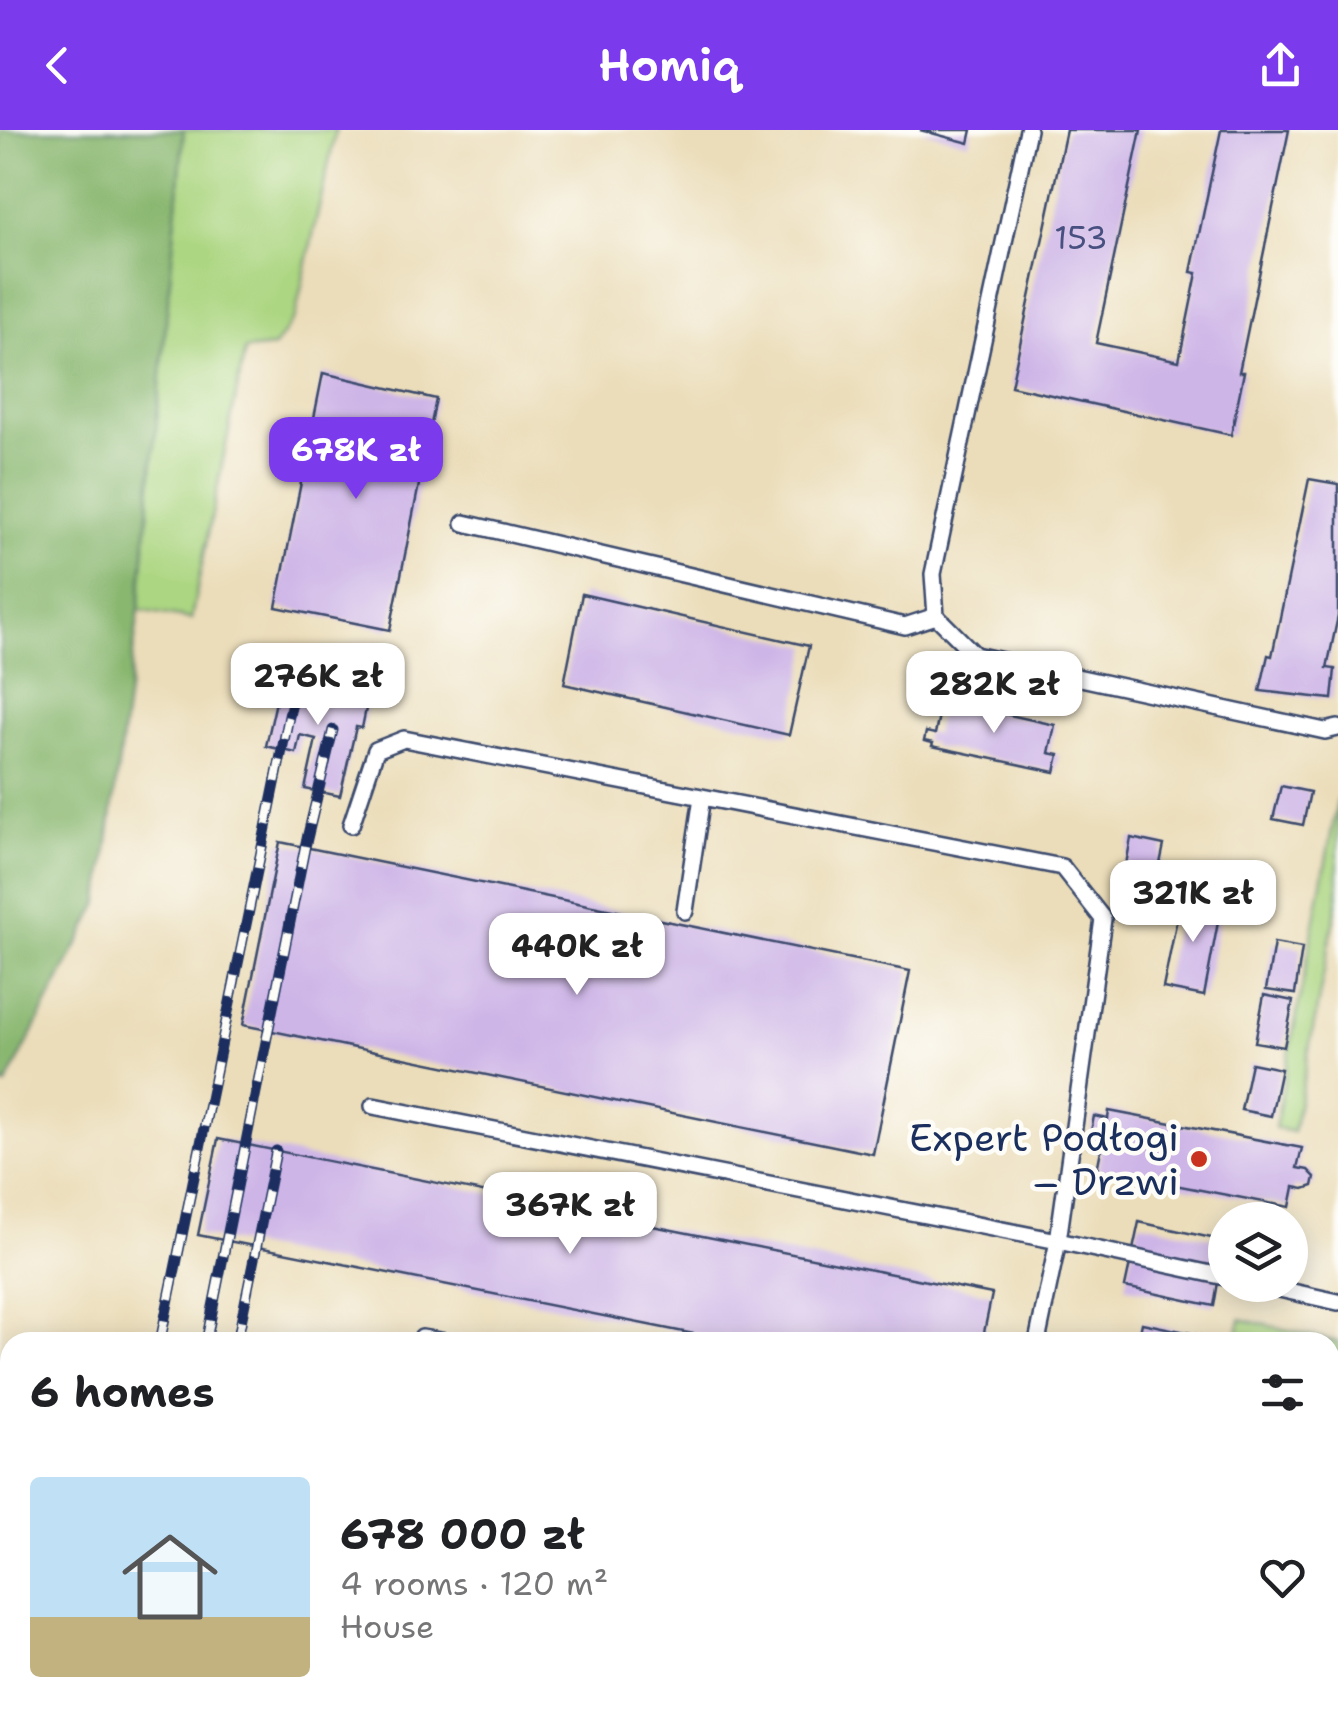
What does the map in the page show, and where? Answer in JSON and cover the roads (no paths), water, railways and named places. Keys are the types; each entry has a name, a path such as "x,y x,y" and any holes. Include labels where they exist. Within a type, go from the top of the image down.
{"lane":[{"path":"1028,130 932,574 936,616 975,655 1325,731 1338,728"},
{"path":"464,523 905,626 936,616"},
{"path":"351,825 376,750 404,740 1062,867 1103,919 1058,1241 1040,1332"},
{"path":"685,911 702,798"},
{"path":"373,1106 1208,1273"},
{"path":"1308,1295 1338,1302"}],"railway":[{"path":"162,1332 296,682"},
{"path":"208,1332 305,847 333,730"},
{"path":"239,1332 276,1151"}],"place":[{"name":"Expert Podłogi – Drzwi","path":"1199,1159"}]}
